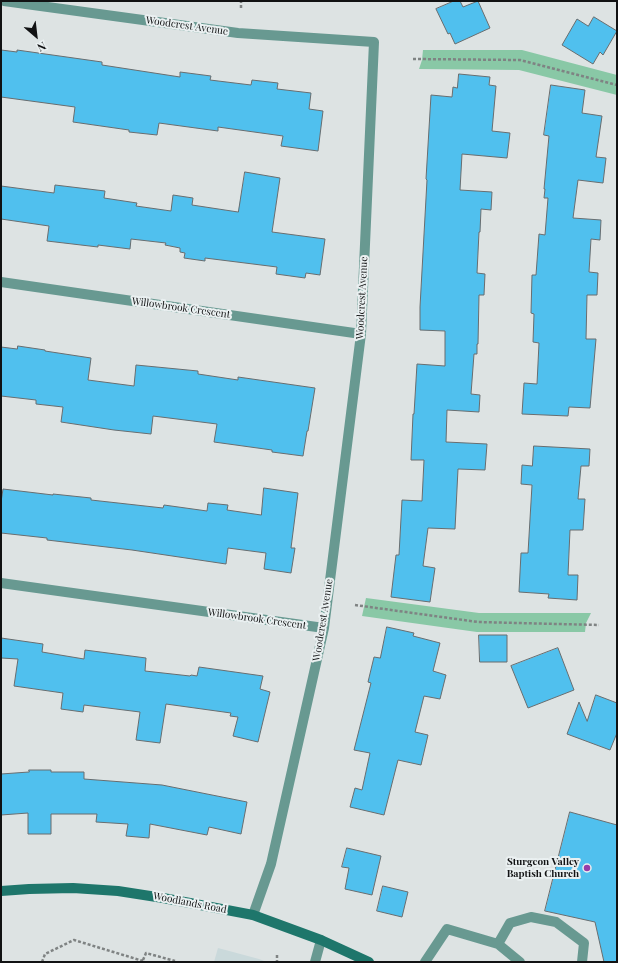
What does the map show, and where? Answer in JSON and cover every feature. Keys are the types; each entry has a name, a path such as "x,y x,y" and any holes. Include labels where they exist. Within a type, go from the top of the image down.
{"street":[{"name":"Woodcrest Avenue","path":"4,1 238,33 374,42 361,334 324,628 271,864 253,915"},
{"name":"Willowbrook Crescent","path":"1,282 361,334"},
{"name":"Willowbrook Crescent","path":"1,583 324,628"},
{"name":"Woodlands Road","path":"1,891 73,888 118,891 253,915 321,940 369,962"},
{"path":"498,944 510,923 531,917 556,922 584,943 582,962"},
{"path":"425,962 447,929 498,944 520,962"},
{"path":"315,962 321,940"}],"path":[{"path":"241,8 242,1"},
{"path":"413,59 520,60 617,85"},
{"path":"355,606 478,622 599,625"},
{"path":"42,962 45,954 74,940 143,961 146,953 175,961"},
{"path":"277,955 277,962"}],"shaded area":[{"path":"218,948 259,959 267,962 214,962"}],"green space":[{"path":"423,50 522,50 617,75 617,95 519,70 419,69"},
{"path":"366,598 479,613 591,613 586,623 585,632 477,632 362,616"}],"building":[{"path":"454,1 460,1 463,7 478,1 490,28 455,44 450,33 448,34 436,9"},
{"path":"594,17 617,31 603,55 600,52 593,64 562,45 577,19 588,26"},
{"path":"1,50 17,52 17,50 102,62 102,65 180,77 180,72 211,76 210,80 251,85 252,80 278,83 277,89 311,93 309,109 323,111 318,151 281,146 283,136 218,127 218,131 159,123 157,135 129,132 129,130 73,122 75,107 1,97"},
{"path":"459,74 490,77 489,85 496,86 492,131 510,133 507,158 462,154 460,190 492,192 491,210 481,209 479,232 477,273 485,274 484,295 479,295 478,344 477,354 474,354 471,394 480,395 479,412 447,410 446,442 487,444 485,470 458,469 455,529 428,528 423,566 435,568 430,602 391,597 396,555 399,555 402,500 422,501 424,460 411,460 417,364 445,366 445,331 420,330 431,95 452,97 453,87 457,88"},
{"path":"551,85 585,90 582,113 602,116 596,157 606,158 603,183 578,180 573,218 601,220 600,240 591,239 589,272 598,273 597,295 587,295 586,339 596,339 590,408 569,407 568,416 522,414 524,383 537,384 539,343 533,342 534,314 531,313 532,275 536,275 539,234 545,235 548,198 544,198 544,189 549,136 544,135"},
{"path":"245,172 280,178 272,232 325,239 320,275 306,273 305,278 276,274 277,267 205,258 205,261 184,258 185,253 180,252 180,248 165,245 166,243 131,239 130,249 47,241 49,226 1,219 1,186 54,193 55,185 105,191 104,198 137,203 136,206 171,211 173,195 193,198 192,205 238,212"},
{"path":"18,346 91,358 88,380 134,386 136,365 198,371 198,374 238,380 238,377 315,388 303,456 214,442 217,424 153,416 151,434 61,422 63,407 36,404 36,400 1,396 1,347 17,349"},
{"path":"534,446 590,449 589,466 581,466 578,499 585,499 583,530 570,530 568,575 578,575 577,600 548,598 549,594 519,592 521,553 528,553 532,485 521,484 522,465 532,466"},
{"path":"264,488 298,493 291,548 295,548 291,573 264,569 266,553 228,548 226,564 132,550 47,540 47,538 1,533 1,502 3,489 91,498 91,500 163,508 164,505 207,511 208,503 228,505 227,510 261,515"},
{"path":"387,627 414,633 413,636 440,643 433,671 446,675 440,699 424,696 415,732 428,735 421,765 398,760 384,815 350,807 355,788 362,790 370,753 354,750 371,683 368,682 374,657 380,658"},
{"path":"479,635 507,635 507,662 480,662"},
{"path":"1,638 43,644 42,652 84,659 85,650 146,658 145,671 197,676 199,667 263,676 260,689 270,692 258,742 233,736 238,717 230,716 231,713 166,704 160,743 136,740 140,712 84,705 83,712 61,709 63,693 14,686 18,659 1,658"},
{"path":"558,648 574,690 528,708 511,666"},
{"path":"596,695 617,703 617,733 610,750 567,734 579,702 587,721"},
{"path":"29,770 84,772 84,779 162,785 247,802 241,834 209,827 207,835 150,824 149,838 126,836 128,824 96,822 97,814 51,814 51,834 28,834 28,813 1,815 1,774 29,772"},
{"name":"Sturgeon Valley Baptish Church","path":"570,812 617,825 617,962 604,962 595,922 545,911"},
{"path":"347,848 381,856 372,895 345,889 349,868 342,867"},
{"path":"383,886 408,892 402,917 377,911"}],"place":[{"name":"Sturgeon Valley Baptish Church","path":"587,868"}]}
